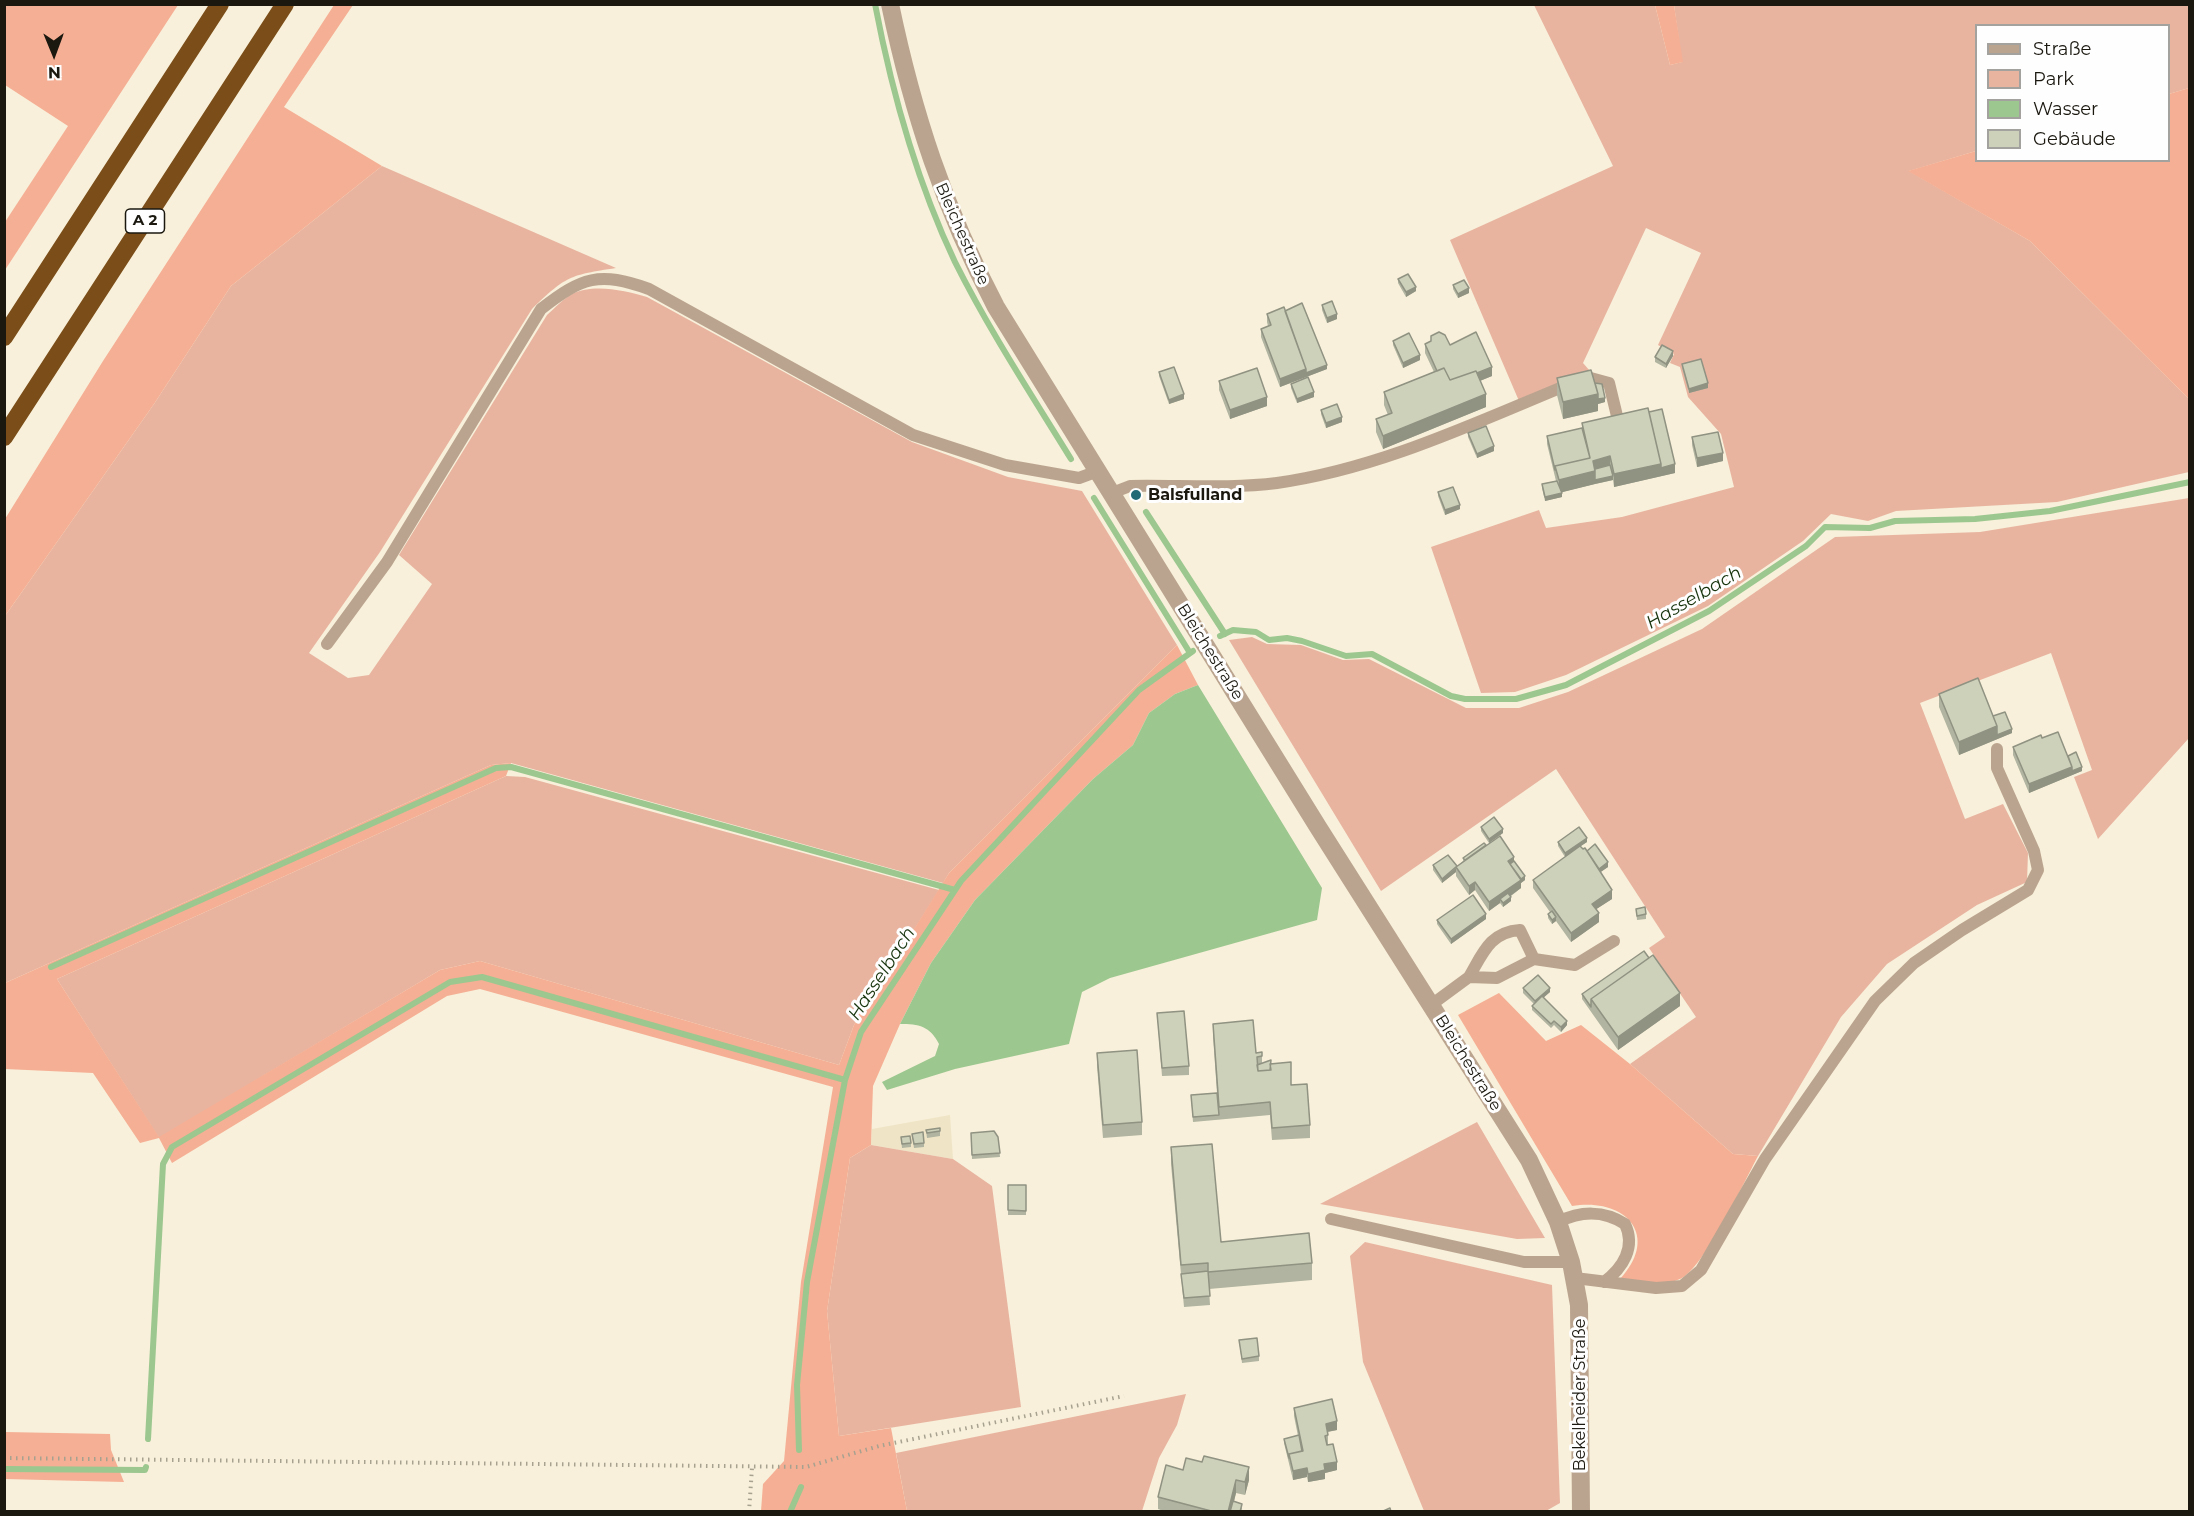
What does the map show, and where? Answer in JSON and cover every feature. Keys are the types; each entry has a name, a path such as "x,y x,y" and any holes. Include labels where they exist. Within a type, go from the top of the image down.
{"highway":[{"path":"4,337 220,4"},
{"name":"A 2","path":"4,437 285,4"}],"street":[{"name":"Bleichestraße","path":"890,4 921,127 943,195 967,252 996,307 1529,1160 1558,1222 1573,1270"},
{"name":"Bekelheider Straße","path":"1573,1270 1580,1314 1581,1512"}],"lane":[{"path":"327,644 387,562 541,309 567,288 584,281 625,281 649,289 913,435 1005,465 1078,478 1098,471"},
{"path":"1112,493 1130,486 1274,483 1322,475 1396,454 1587,377 1609,383 1617,416"},
{"path":"1331,1219 1524,1262 1573,1270 1604,1282 1656,1288 1682,1286 1701,1270 1765,1159 1875,1001 1914,963 1962,930 2028,890 2038,870 2034,851 1997,768 1996,749"},
{"path":"1431,1005 1469,976 1487,946 1504,931 1520,930 1534,959"},
{"path":"1469,976 1497,978 1534,959 1575,965 1614,941"},
{"path":"1558,1222 1585,1213 1604,1214 1625,1224 1630,1241 1625,1260 1617,1273 1604,1282"}],"path":[{"path":"4,1458 806,1467 879,1446 1124,1396"},
{"path":"749,1512 752,1468"}],"shaded area":[{"path":"5,4 178,5 5,270 5,222 68,126 5,85"},
{"path":"334,5 353,5 284,107 382,166 231,286 154,404 5,616 5,519 103,361"},
{"path":"1655,5 1674,5 1683,62 1670,65"},
{"path":"2190,88 2189,399 2030,241 1908,171 1975,151 1975,162 2170,162 2170,94"},
{"path":"1177,645 1198,685 1175,694 1149,713 1133,745 1093,779 975,900 931,963 900,1024 873,1086 871,1145 850,1158 827,1311 839,1436 891,1428 907,1511 761,1511 763,1484 784,1461 801,1282 833,1087 480,989 447,996 172,1163 159,1138 140,1143 93,1073 5,1069 5,983 491,765 511,763 506,776 57,979 159,1137 440,970 480,961 839,1065 854,1025 949,873"},
{"path":"1499,993 1546,1041 1581,1025 1630,1064 1733,1154 1758,1156 1711,1243 1700,1260 1680,1279 1658,1283 1620,1279 1632,1263 1637,1248 1637,1234 1631,1223 1608,1207 1572,1206 1458,1015"},
{"path":"950,1115 953,1159 871,1145 872,1129"},
{"path":"5,1432 110,1434 111,1450 124,1482 5,1479"}],"green space":[{"path":"1534,5 1655,5 1670,65 1682,62 1674,5 2189,5 2189,88 2170,94 2170,24 1975,24 1975,151 1909,171 2030,241 2189,399 2189,472 2057,502 1896,511 1868,521 1831,514 1803,541 1708,606 1566,675 1515,692 1481,693 1431,547 1539,510 1546,528 1622,517 1734,487 1721,434 1688,397 1680,367 1670,363 1674,354 1658,345 1701,253 1646,228 1583,363 1590,371 1519,401 1450,240 1613,166"},
{"path":"382,166 616,268 578,275 561,283 532,309 380,552 309,653 348,678 369,675 432,584 399,555 547,315 572,294 590,289 620,291 647,297 912,442 1008,477 1082,491 1177,645 949,873 943,883 511,763 491,765 5,983 5,616 154,404 231,286"},
{"path":"2189,498 2189,738 2098,839 2074,777 2092,770 2051,653 1920,703 1965,819 2003,804 2028,853 2027,882 1977,905 1887,964 1841,1017 1758,1156 1733,1154 1630,1064 1696,1017 1649,948 1665,937 1556,769 1381,891 1229,640 1252,637 1267,644 1301,645 1343,660 1369,659 1466,708 1519,708 1568,692 1702,629 1835,537 1980,532"},
{"path":"506,776 525,777 939,890 854,1025 839,1065 480,961 440,970 159,1138 57,979"},
{"path":"1477,1122 1545,1238 1517,1239 1320,1204"},
{"path":"871,1145 953,1159 992,1186 1021,1407 839,1436 827,1311 850,1158"},
{"path":"1365,1242 1552,1285 1560,1503 1546,1511 1424,1511 1363,1362 1350,1256"},
{"path":"1186,1394 1177,1425 1159,1458 1142,1511 907,1511 896,1453"}],"water":[{"path":"1198,685 1322,888 1317,920 1110,978 1082,992 1069,1044 955,1069 887,1090 882,1082 935,1056 939,1044 932,1033 923,1027 900,1024 931,963 975,900 1093,779 1133,745 1149,713 1175,694"}],"building":[{"path":"1408,274 1416,287 1406,292 1398,279"},
{"path":"1464,280 1469,288 1458,294 1453,285"},
{"path":"1332,301 1337,314 1327,318 1322,305"},
{"path":"1302,303 1327,365 1306,373 1285,311"},
{"path":"1284,307 1306,369 1280,379 1261,329 1271,325 1267,314"},
{"path":"1439,332 1445,335 1450,345 1476,332 1492,367 1450,380 1444,368 1437,371 1425,344 1431,341 1431,336"},
{"path":"1409,333 1420,355 1403,363 1393,341"},
{"path":"1662,345 1673,351 1666,364 1655,357"},
{"path":"1701,359 1708,383 1689,389 1682,364"},
{"path":"1174,367 1184,394 1169,400 1159,372"},
{"path":"1257,368 1267,397 1230,410 1219,381"},
{"path":"1444,368 1450,380 1476,371 1486,394 1383,436 1376,419 1392,413 1384,392"},
{"path":"1591,370 1598,394 1563,402 1557,378"},
{"path":"1308,377 1314,392 1297,399 1291,384"},
{"path":"1595,383 1602,384 1605,398 1598,399"},
{"path":"1337,404 1342,417 1326,423 1321,410"},
{"path":"1648,408 1661,464 1614,474 1610,456 1593,461 1595,471 1559,480 1555,466 1590,458 1582,423"},
{"path":"1662,409 1675,464 1661,468 1649,412"},
{"path":"1486,426 1494,446 1477,454 1468,433"},
{"path":"1582,428 1590,458 1555,466 1555,470 1547,436"},
{"path":"1718,432 1723,453 1697,458 1692,437"},
{"path":"1610,465 1613,476 1595,480 1595,469"},
{"path":"1557,481 1562,493 1545,497 1542,484"},
{"path":"1453,487 1460,505 1445,510 1438,492"},
{"path":"1978,678 1997,726 1959,742 1939,694"},
{"path":"2005,712 2012,729 1997,735 1997,726 1993,716"},
{"path":"2058,732 2072,767 2029,784 2013,747 2041,735 2042,738"},
{"path":"2076,752 2082,767 2072,771 2068,756"},
{"path":"1494,817 1503,829 1489,839 1481,827"},
{"path":"1579,827 1587,838 1565,853 1558,842"},
{"path":"1500,836 1514,857 1508,861 1521,880 1489,902 1475,882 1469,886 1456,867"},
{"path":"1484,843 1486,845 1465,860 1463,858"},
{"path":"1595,844 1608,862 1599,869 1587,851"},
{"path":"1580,846 1585,848 1612,890 1592,904 1599,913 1571,933 1533,880"},
{"path":"1448,855 1457,866 1442,879 1433,865"},
{"path":"1514,861 1525,876 1521,879 1510,864"},
{"path":"1508,893 1511,897 1503,903 1500,899"},
{"path":"1473,895 1486,914 1451,939 1437,920"},
{"path":"1645,907 1646,914 1637,916 1636,909"},
{"path":"1552,911 1556,917 1552,920 1548,914"},
{"path":"1644,951 1649,958 1591,999 1591,1007 1582,994"},
{"path":"1653,955 1680,993 1618,1037 1591,999"},
{"path":"1538,975 1550,988 1535,1001 1523,988"},
{"path":"1542,996 1567,1021 1561,1027 1554,1021 1551,1024 1532,1006"},
{"path":"1184,1011 1189,1066 1162,1068 1157,1013"},
{"path":"1253,1020 1256,1053 1262,1052 1262,1056 1257,1057 1258,1071 1271,1070 1270,1064 1291,1062 1291,1085 1307,1084 1310,1125 1272,1128 1270,1102 1219,1107 1213,1024"},
{"path":"1137,1050 1142,1122 1103,1125 1097,1053"},
{"path":"1271,1060 1270,1070 1258,1071 1257,1065"},
{"path":"1217,1093 1219,1115 1193,1117 1191,1095"},
{"path":"940,1128 940,1131 927,1133 926,1130"},
{"path":"994,1131 998,1137 1000,1153 972,1155 971,1133"},
{"path":"923,1132 924,1143 914,1144 912,1134"},
{"path":"910,1136 911,1143 902,1144 901,1137"},
{"path":"1212,1144 1221,1242 1309,1233 1312,1263 1208,1272 1208,1263 1181,1265 1171,1147"},
{"path":"1008,1185 1026,1185 1026,1211 1008,1210"},
{"path":"1208,1271 1210,1296 1184,1298 1181,1274"},
{"path":"1257,1338 1259,1356 1242,1359 1239,1340"},
{"path":"1332,1399 1337,1421 1326,1424 1328,1435 1325,1436 1327,1445 1333,1444 1337,1462 1324,1464 1325,1470 1308,1474 1307,1468 1293,1471 1289,1454 1303,1451 1294,1408"},
{"path":"1299,1435 1302,1451 1289,1454 1289,1458 1284,1439"},
{"path":"1204,1456 1249,1467 1245,1482 1236,1480 1228,1512 1215,1512 1158,1497 1166,1465 1183,1470 1186,1458 1202,1462"},
{"path":"1233,1501 1242,1504 1240,1512 1230,1512"}],"waterway":[{"path":"875,4 889,70 907,136 941,231 982,312 1071,459"},
{"name":"Hasselbach","path":"1220,636 1233,630 1256,632 1269,640 1287,638 1302,641 1346,656 1372,654 1451,696 1465,699 1516,699 1566,685 1709,611 1806,546 1825,527 1870,528 1895,521 1975,519 2050,511 2190,482"},
{"path":"1094,498 1190,653"},
{"path":"1146,512 1225,634"},
{"name":"Hasselbach","path":"799,1450 797,1385 807,1282 845,1080 861,1032 961,881 1139,690 1193,651"},
{"path":"51,967 496,768 511,767 955,890"},
{"path":"148,1439 163,1164 172,1147 450,982 482,977 845,1080"},
{"path":"4,1469 145,1470 146,1467"},
{"name":"Hasselbach","path":"790,1512 801,1487"}],"place":[{"name":"Balsfulland","path":"1136,495"}]}
